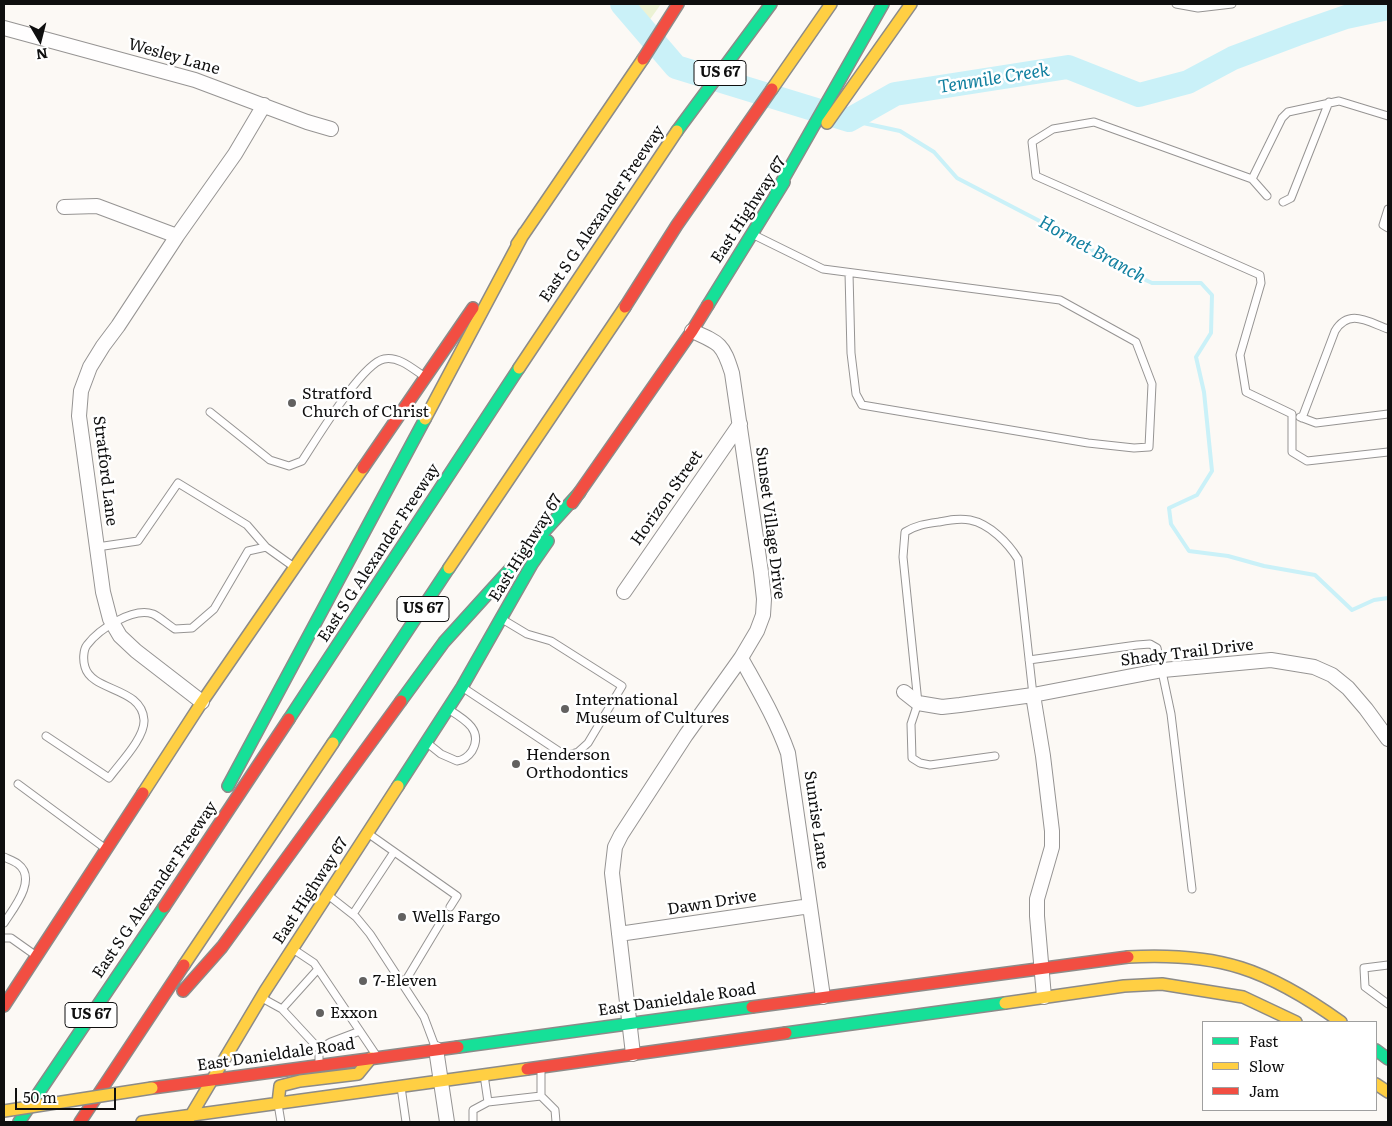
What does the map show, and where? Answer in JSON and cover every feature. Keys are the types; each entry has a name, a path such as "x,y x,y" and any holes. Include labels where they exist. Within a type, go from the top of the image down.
{"main road":[{"path":"4,1006 202,702 625,87 678,4"},
{"name":"East S G Alexander Freeway","path":"18,1122 258,768 610,228 676,132 771,4"},
{"name":"US 67","path":"80,1122 577,376 602,342 677,225 831,4"},
{"path":"776,192 883,4"},
{"name":"East Highway 67","path":"189,1119 214,1080 261,997 462,687 532,564 692,331 776,192 911,4"},
{"path":"163,908 524,233"},
{"path":"118,1066 222,947 444,642 580,492"},
{"name":"East Danieldale Road","path":"4,1111 152,1088 1120,957 1178,956 1205,959 1259,972 1300,994 1340,1021"},
{"path":"142,1122 189,1119 278,1103 633,1054 728,1033 1124,986 1162,984 1243,997 1294,1021"},
{"path":"725,1010 728,1033"},
{"path":"1377,1051 1388,1059"},
{"path":"278,1103 280,1086 300,1081 358,1074 374,1058"},
{"path":"1377,1085 1388,1092"}],"street":[{"name":"Wesley Lane","path":"4,28 195,80 307,122 331,129"},
{"name":"Stratford Lane","path":"202,702 136,651 120,636 112,622 103,592 80,416 81,391 90,367 176,236 235,154 264,105"},
{"path":"64,207 97,206 176,236"},
{"name":"Sunset Village Drive","path":"633,1054 612,872 615,847 686,735 741,658 757,631 763,615 764,599 732,373 723,349 716,341 692,331"},
{"name":"Horizon Street","path":"624,592 740,424"},
{"name":"Sunrise Lane","path":"741,658 771,712 788,754 823,997"},
{"name":"Shady Trail Drive","path":"904,692 918,703 942,707 1033,695 1163,670 1271,660 1314,667 1332,675 1348,688 1388,739"},
{"path":"1033,695 1052,831 1052,847 1037,899 1044,997"},
{"name":"Dawn Drive","path":"619,934 810,906"},
{"path":"436,1049 446,1122"}],"lane":[{"path":"1176,4 1198,8 1232,4"},
{"path":"1252,179 1282,118 1288,112 1339,101 1388,116"},
{"path":"1283,202 1292,198 1329,102"},
{"path":"1267,196 1252,179 1094,122 1053,129 1032,142 1036,176 1260,275 1261,283 1240,355 1246,392 1316,423 1388,414"},
{"path":"1388,208 1383,225 1388,228"},
{"path":"751,234 823,269 1060,300 1136,342 1152,384 1149,447 1134,448 1088,443 862,405 856,394 851,353 849,273"},
{"path":"1302,418 1340,322 1349,318 1361,319 1388,329"},
{"path":"210,412 270,460 289,466 302,461 349,391 374,363 384,358 398,359 425,377"},
{"path":"1292,414 1292,452 1307,461 1388,452"},
{"path":"97,547 138,541 178,483 246,525 266,547 295,568"},
{"path":"994,756 930,765 920,763 912,758 910,724 918,703 903,558 905,532 918,525 956,519 972,520 988,528 1010,547 1018,559 1033,695"},
{"path":"46,736 109,778 136,744 141,735 144,722 142,710 136,702 96,680 88,673 84,667 84,653 87,645 112,622 135,613 153,614 175,629 192,628 214,609 248,551 266,547"},
{"path":"462,687 566,756 578,752 588,742 622,686 551,642 527,634 502,619"},
{"path":"1029,660 1137,644 1150,644 1157,648 1171,714 1192,889"},
{"path":"426,742 440,754 457,761 469,756 477,743 476,733 461,717 448,709"},
{"path":"18,784 106,849"},
{"path":"367,833 456,896 450,907"},
{"path":"352,914 394,852"},
{"path":"4,857 20,865 25,878 25,888 4,923"},
{"path":"327,895 352,914 370,934 424,1017 436,1049"},
{"path":"403,985 442,920"},
{"path":"4,938 11,938 37,956"},
{"path":"292,949 314,963 318,968 360,1031 374,1058"},
{"path":"1388,965 1364,968 1365,987 1388,1004"},
{"path":"282,1009 318,968"},
{"path":"261,997 282,1009 319,1049 319,1065"},
{"path":"319,1049 331,1042 360,1031"},
{"path":"541,1067 541,1096 555,1110 556,1122"},
{"path":"484,1075 488,1102"},
{"path":"401,1086 406,1122"},
{"path":"473,1122 473,1110 488,1102 541,1096"},
{"path":"278,1103 281,1122"}],"green space":[{"path":"627,4 661,4 646,25"}],"waterway":[{"name":"Tenmile Creek","path":"622,4 676,67 849,120 895,94 1068,67 1139,95 1188,82 1233,58 1297,34 1346,17 1388,8"},
{"name":"Hornet Branch","path":"849,120 900,131 934,152 957,178 1080,242 1118,267 1152,283 1201,283 1212,295 1211,333 1196,357 1204,392 1212,471 1197,495 1169,508 1171,524 1189,551 1228,556 1264,566 1315,575 1352,610 1374,600 1388,598"}],"traffic: fast":[{"path":"677,131 771,4"},
{"path":"776,192 883,4"},
{"path":"708,305 784,182"},
{"path":"289,719 519,368"},
{"path":"228,786 425,419"},
{"path":"401,701 444,642 580,492"},
{"path":"398,786 462,687 532,564 548,541"},
{"path":"333,743 449,568"},
{"path":"19,1122 164,907"},
{"path":"786,1033 1005,1003"},
{"path":"458,1047 752,1007"},
{"path":"1377,1051 1388,1059"}],"traffic: slow":[{"path":"772,89 831,4"},
{"path":"827,123 911,4"},
{"path":"517,244 643,59"},
{"path":"519,368 677,131"},
{"path":"425,419 524,233"},
{"path":"449,568 625,307"},
{"path":"143,793 202,702 363,468"},
{"path":"184,965 333,743"},
{"path":"187,1122 265,991 398,786"},
{"path":"1128,957 1160,956 1189,958 1216,961 1241,968 1289,989 1340,1021"},
{"path":"1005,1003 1124,986 1162,984 1243,997 1294,1021"},
{"path":"278,1103 280,1086 300,1081 358,1074 371,1058"},
{"path":"142,1122 527,1069"},
{"path":"1377,1085 1388,1092"},
{"path":"4,1111 152,1088"}],"traffic: jam":[{"path":"643,59 678,4"},
{"path":"625,307 677,225 772,89"},
{"path":"572,503 692,331 708,305"},
{"path":"363,468 473,308"},
{"path":"183,991 222,947 401,701"},
{"path":"164,907 289,719"},
{"path":"4,1006 143,793"},
{"path":"752,1007 1128,957"},
{"path":"80,1122 184,965"},
{"path":"527,1069 786,1033"},
{"path":"152,1088 458,1047"}],"place":[{"name":"Stratford Church of Christ","path":"292,403"},
{"name":"International Museum of Cultures","path":"565,709"},
{"name":"Henderson Orthodontics","path":"516,764"},
{"name":"Wells Fargo","path":"402,917"},
{"name":"7-Eleven","path":"363,981"},
{"name":"Exxon","path":"320,1013"}]}
